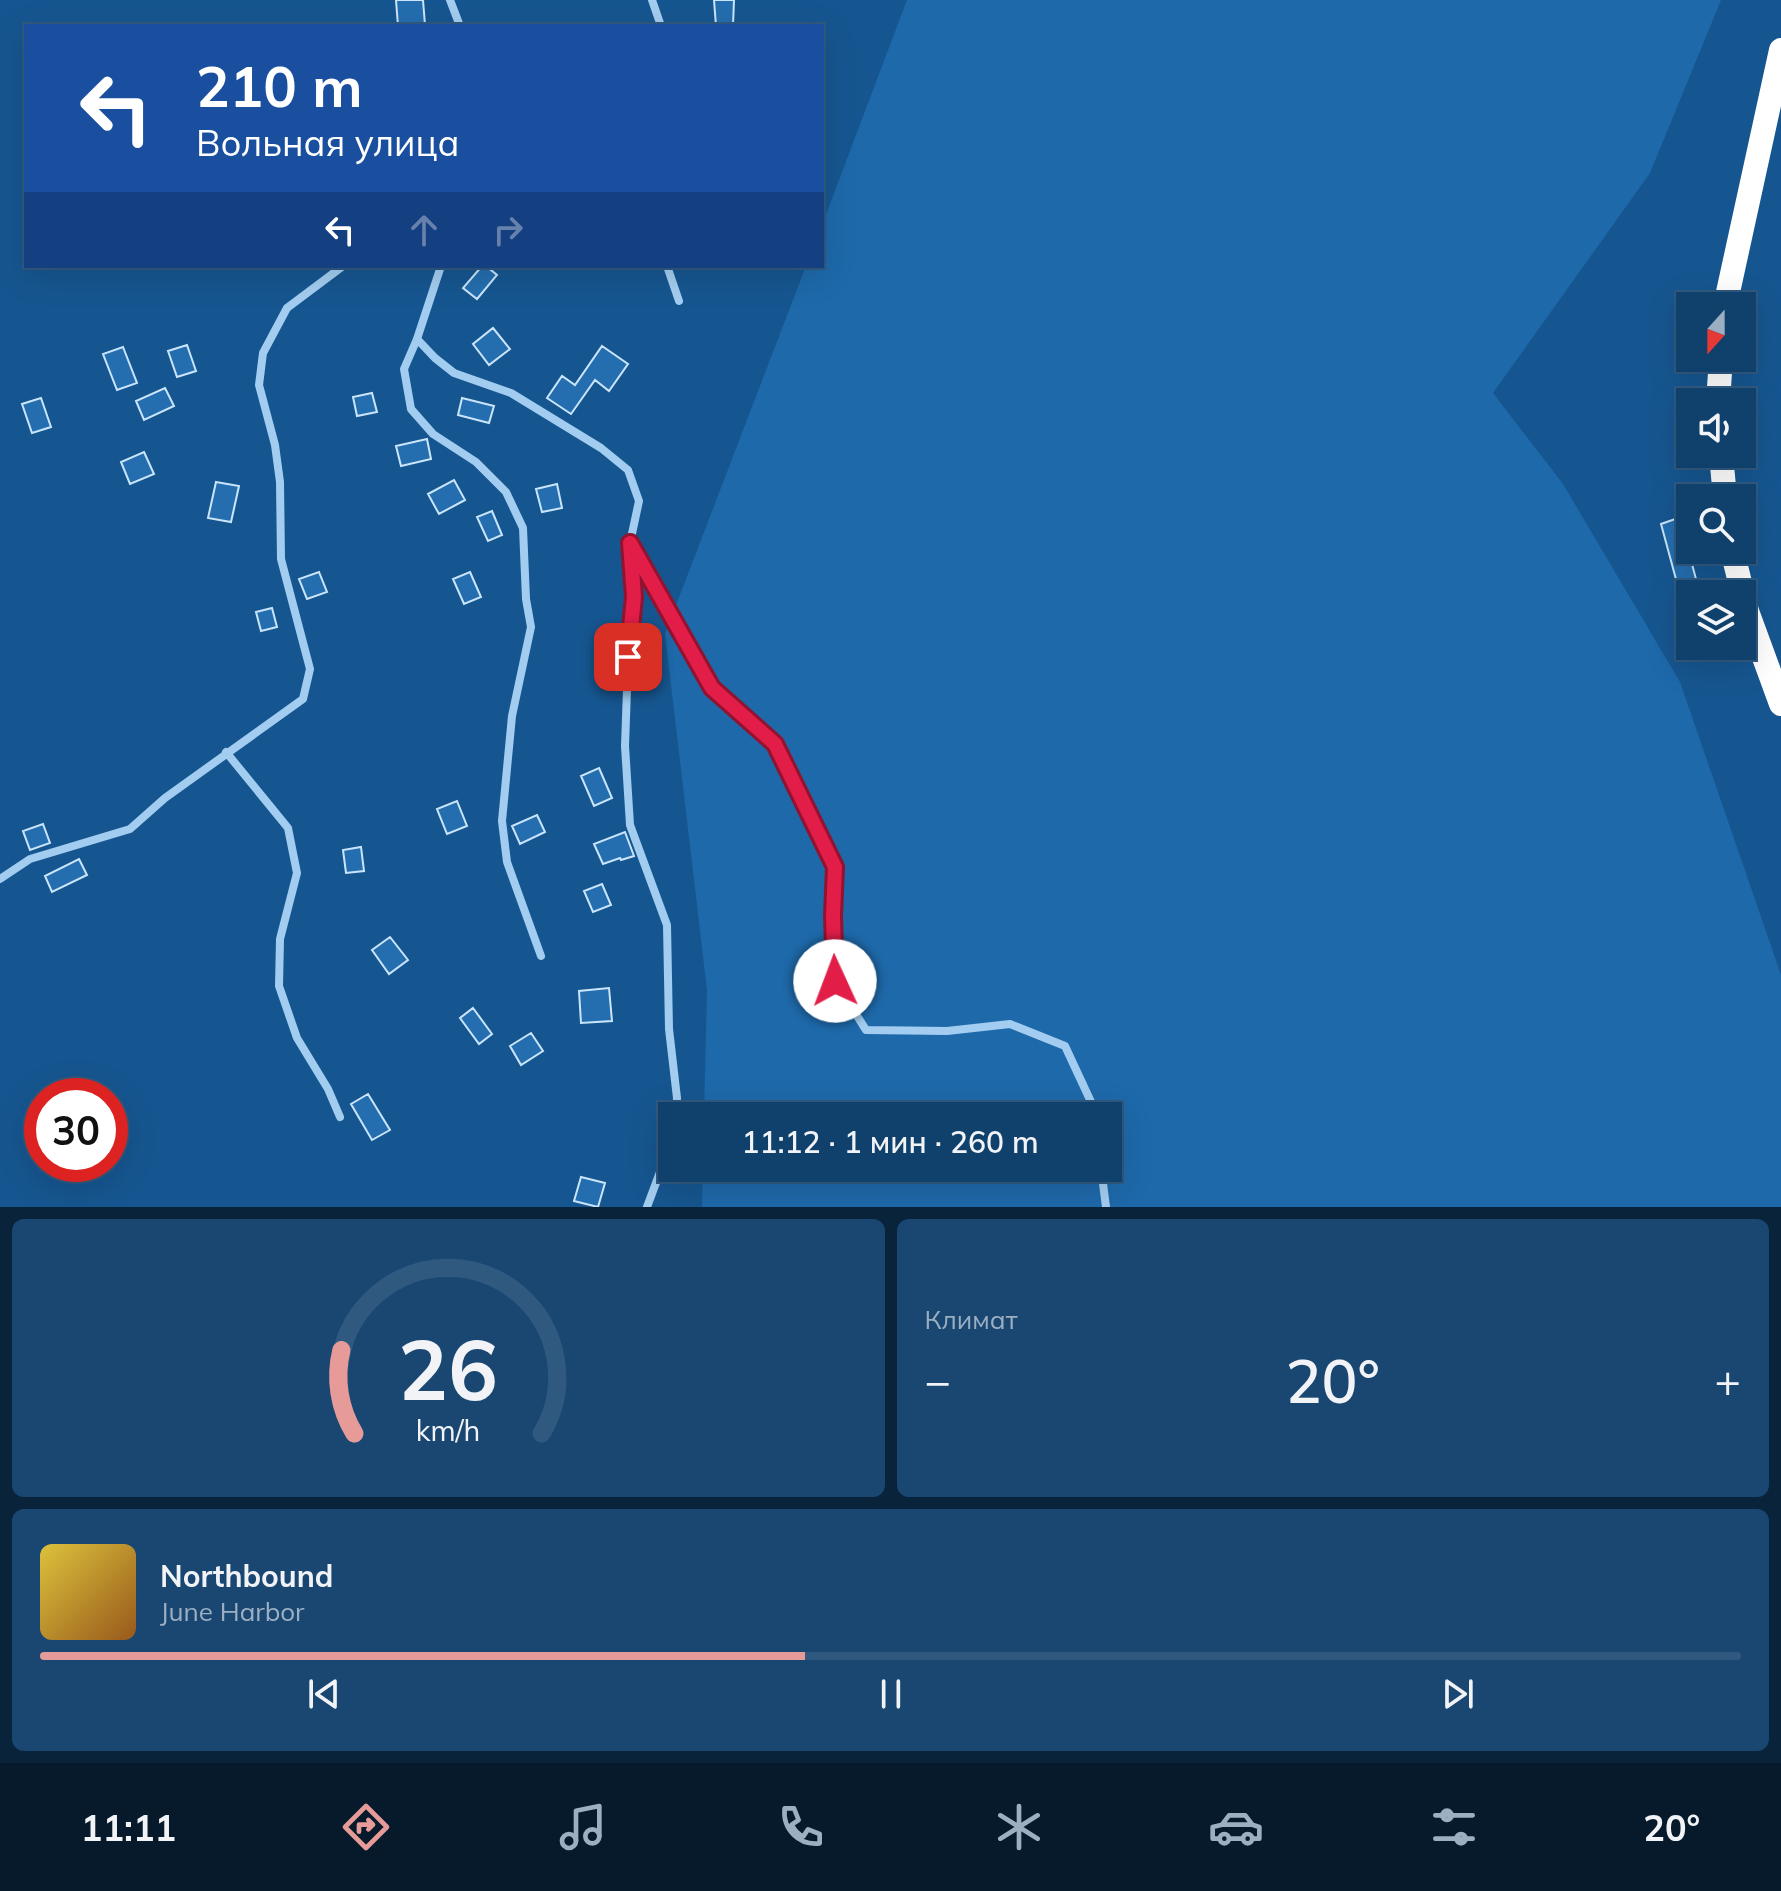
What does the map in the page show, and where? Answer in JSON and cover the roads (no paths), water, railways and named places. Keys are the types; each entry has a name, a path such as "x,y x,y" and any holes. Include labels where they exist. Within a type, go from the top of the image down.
{"highway":[{"path":"1728,292 1781,50"},
{"path":"1735,564 1747,611 1781,704"}],"street":[{"path":"450,0 459,24"},
{"path":"652,0 660,24"},
{"path":"0,879 30,859 130,829 226,752 303,699 310,669 281,559 280,482 275,445 259,385 263,353 287,308 340,268"},
{"path":"440,268 404,369 411,409 433,434 476,462 506,492 523,528 526,599 531,627 512,716 502,821 507,862 541,956"},
{"path":"668,268 679,301"},
{"path":"417,339 454,373 511,393 601,448 628,470 639,501 630,543 634,597 629,632 625,746 630,825 667,925 669,1029 677,1102"},
{"path":"630,543 712,688 775,744 835,867 835,981 866,1030 947,1031 1010,1024 1065,1046 1091,1102"},
{"path":"226,752 288,828 297,873 280,939 279,986 297,1038 328,1089 340,1117"},
{"path":"647,1207 658,1178"},
{"path":"1103,1182 1106,1207"}]}
